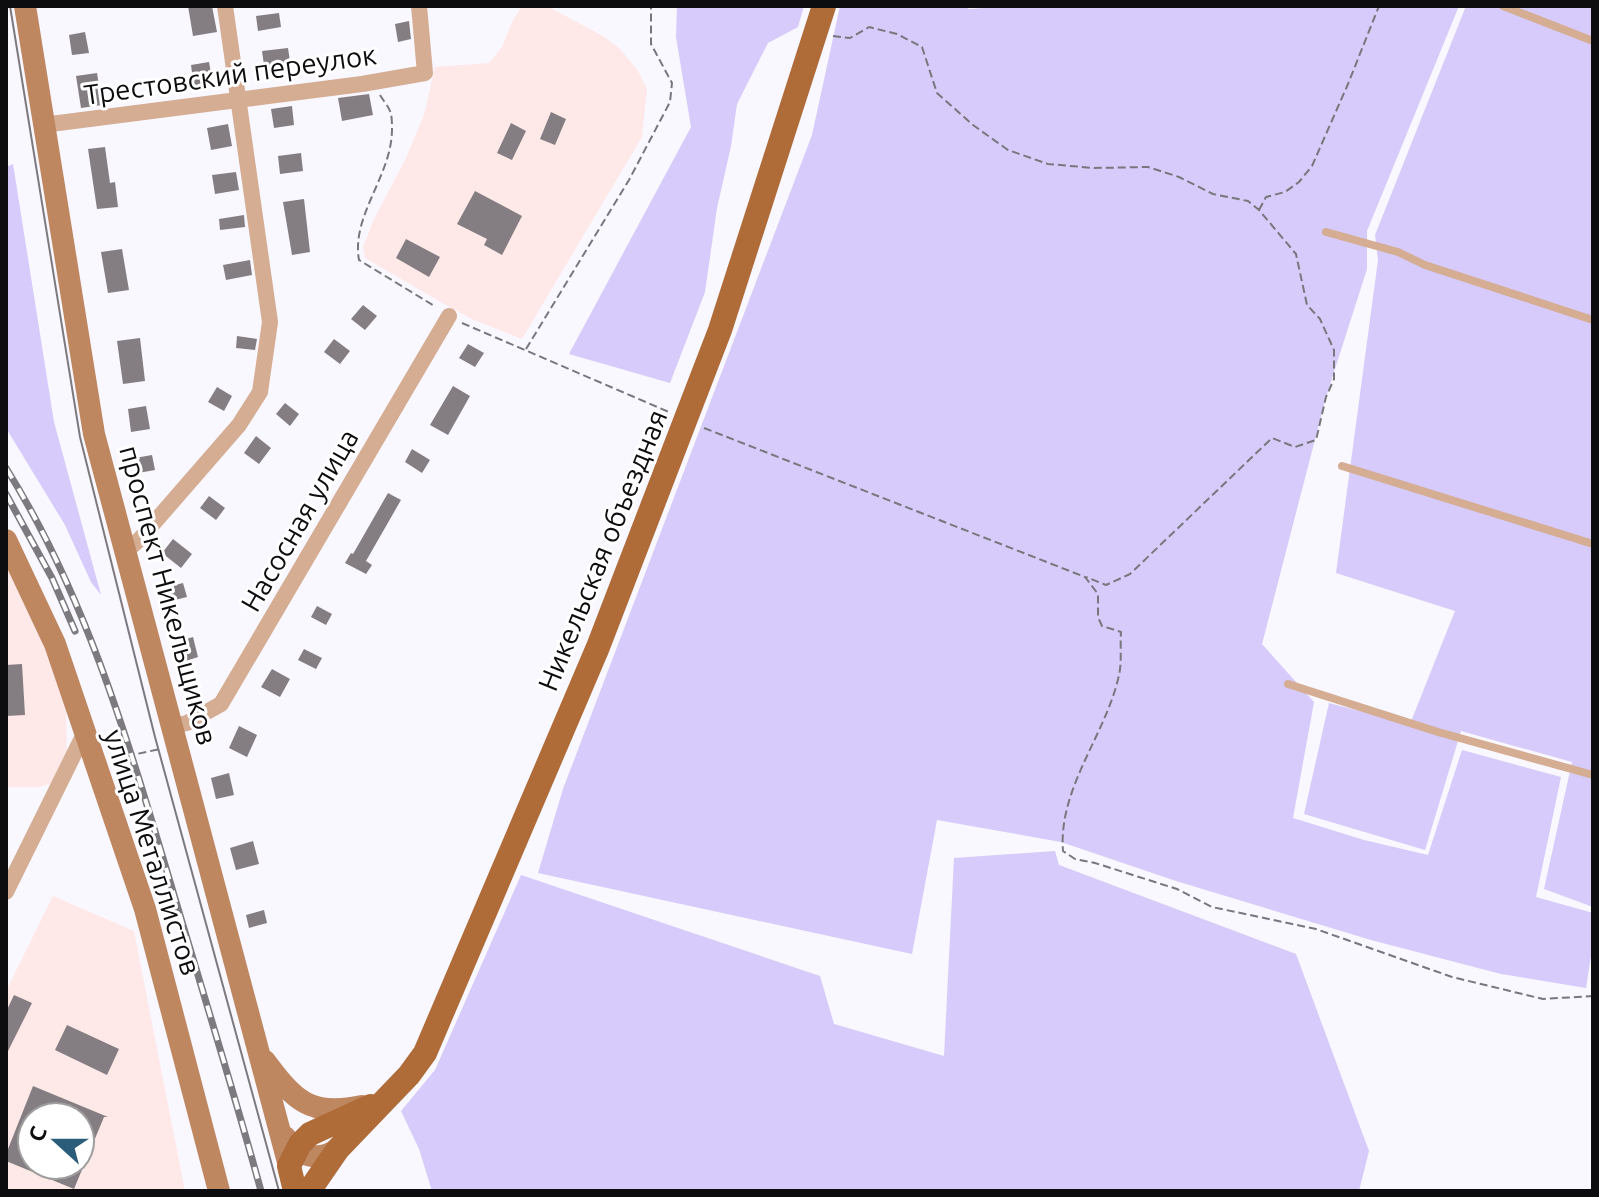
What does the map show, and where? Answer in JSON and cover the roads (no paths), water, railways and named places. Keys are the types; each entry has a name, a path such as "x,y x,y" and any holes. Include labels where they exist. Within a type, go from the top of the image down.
{"main road":[{"name":"проспект Никельщиков","path":"25,6 94,434 278,1125 293,1158 295,1191"},
{"name":"Никельская объездная","path":"309,1191 338,1149 409,1075 425,1053 598,647 720,330 824,6"},
{"name":"улица Металлистов","path":"6,540 55,644 145,909 219,1191"},
{"path":"259,1054 297,1100 312,1107 348,1109 384,1098"},
{"path":"293,1158 310,1134 384,1098"},
{"path":"293,1158 322,1157 338,1149"}],"street":[{"path":"125,552 139,540 239,425 260,392 270,322 225,6"},
{"name":"Трестовский переулок","path":"43,125 362,84 425,73 419,6"},
{"name":"Насосная улица","path":"176,736 187,723 221,704 449,316"},
{"path":"6,892 84,734"}],"lane":[{"path":"1503,6 1593,41"},
{"path":"1326,232 1398,252 1425,265 1593,320"},
{"path":"1342,466 1593,544"},
{"path":"1288,684 1438,732 1593,775"}],"tram line":[{"path":"10,6 80,437 155,737 279,1191"}],"railway":[{"path":"6,468 61,569 104,676 158,840 261,1191"},
{"path":"6,494 52,578 75,631"}]}
